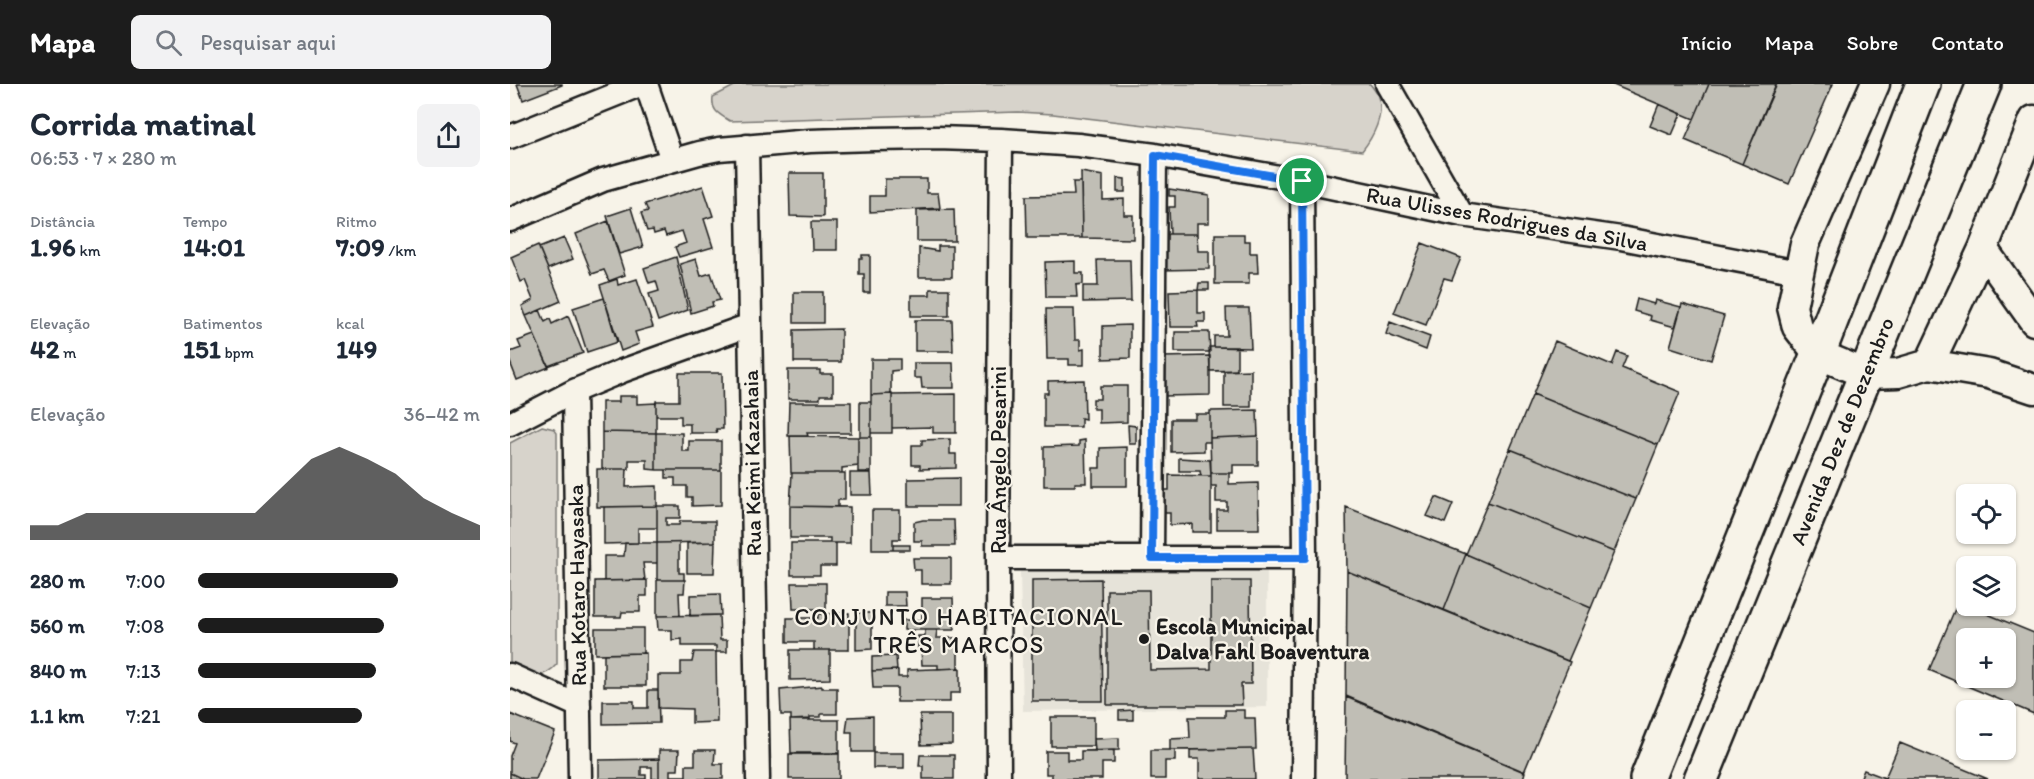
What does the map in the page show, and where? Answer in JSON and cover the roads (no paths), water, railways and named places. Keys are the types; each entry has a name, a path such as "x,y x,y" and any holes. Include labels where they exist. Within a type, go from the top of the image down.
{"highway":[{"path":"1647,779 1818,354 1923,84"},
{"name":"Avenida Dez de Dezembro","path":"1701,779 1984,84"}],"street":[{"path":"510,137 642,84"},
{"path":"646,84 672,160"},
{"path":"1387,84 1462,215"},
{"path":"1875,84 1805,244 1792,307 1797,327 1818,354 1866,374 1898,373 1929,364 1989,374 2034,389"},
{"path":"1929,364 1983,249 2034,120"},
{"name":"Rua Ulisses Rodrigues da Silva","path":"510,220 603,180 699,153 747,146 874,139 1001,140 1078,145 1155,155 1302,181 1462,215 1621,237 1798,272"},
{"name":"Rua Ângelo Pesarini","path":"999,779 1001,140"},
{"name":"Rua Keimi Kazahaia","path":"747,146 758,779"},
{"path":"1152,558 1155,155"},
{"path":"1302,181 1305,558 1303,779"},
{"path":"1983,249 2034,321"},
{"path":"510,424 574,391 622,371 750,325"},
{"name":"Rua Kotaro Hayasaka","path":"574,391 579,779"},
{"path":"998,558 1305,558"},
{"path":"510,675 579,706"}],"place":[{"name":"Escola Municipal Dalva Fahl Boaventura","path":"1144,639"}],"district":[{"name":"CONJUNTO HABITACIONAL TRÊS MARCOS","path":"959,630"}]}
